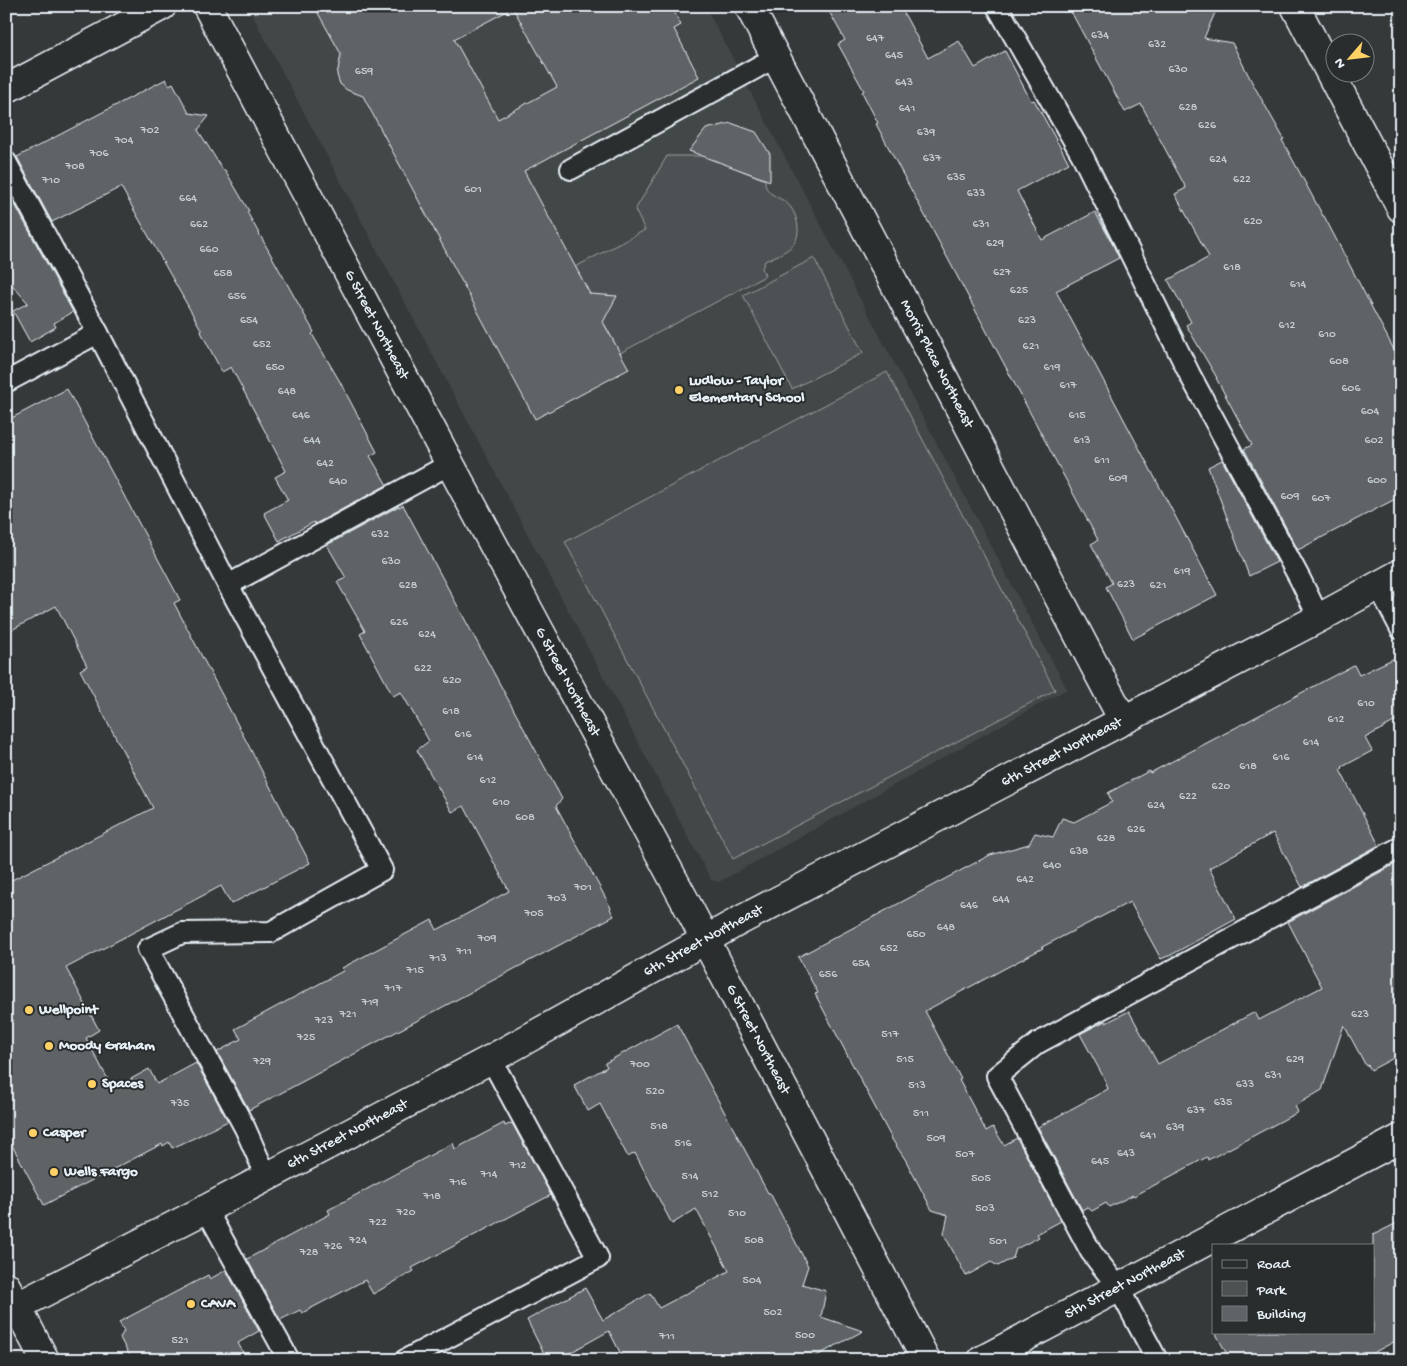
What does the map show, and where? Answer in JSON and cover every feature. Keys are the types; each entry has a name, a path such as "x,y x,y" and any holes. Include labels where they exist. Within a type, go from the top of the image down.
{"street":[{"path":"6,89 162,6"},
{"name":"G Street Northeast","path":"207,6 706,941 926,1360"},
{"name":"Morris Place Northeast","path":"749,6 1123,720"},
{"path":"1295,6 1401,208"},
{"name":"6th Street Northeast","path":"10,1301 206,1209 491,1059 741,920 1390,579"},
{"name":"5th Street Northeast","path":"982,1360 1401,1138"},
{"path":"10,1301 45,1360"}],"lane":[{"path":"997,6 1082,155 1190,375 1300,579 1318,618"},
{"path":"571,169 776,57"},
{"path":"6,162 98,333 228,584 382,870 271,932 182,932 148,948 245,1128 268,1176"},
{"path":"6,382 98,333"},
{"path":"228,584 450,464"},
{"path":"1390,579 1401,629"},
{"path":"1157,1360 1118,1287 1091,1252 997,1076 1038,1043 1401,847"},
{"path":"405,1360 598,1258 491,1059"},
{"path":"206,1209 289,1360"}],"shaded area":[{"name":"Ludlow - Taylor Elementary School","path":"254,6 705,6 1067,689 719,882 711,880 249,9"}],"green space":[{"path":"667,156 701,156 718,162 723,156 740,164 740,170 765,180 768,191 790,206 797,220 798,235 792,246 783,253 765,261 762,268 765,276 620,353 605,325 600,320 607,313 610,304 591,297 575,267 645,230 635,210"},
{"path":"814,258 863,353 792,389 743,295"},
{"path":"887,372 1055,690 733,859 565,542"}],"building":[{"path":"314,6 671,6 681,25 674,29 699,77 524,171 590,294 617,296 603,322 629,369 535,419 363,96 347,90 340,84 337,75 341,54","holes":["513,8 557,87 498,119 454,39"]},
{"path":"826,6 900,6 928,58 959,41 975,68 1005,51 1031,101 1034,100 1069,163 1017,191 1042,240 1095,212 1111,241 1119,258 1056,291 1217,595 1133,639 1106,587 1112,583 1091,544 1098,540 876,124 878,123 862,92 864,91 838,44 845,40"},
{"path":"1068,6 1218,6 1204,38 1232,43 1401,363 1401,496 1298,550 1244,449 1252,445 1217,378 1186,325 1191,322 1168,280 1209,257 1175,194 1186,188 1141,104 1125,112"},
{"path":"166,79 169,85 173,83 189,113 209,116 198,130 223,170 225,170 249,211 247,212 314,332 312,334 377,452 370,456 387,485 279,541 264,513 288,500 275,477 286,471 231,367 222,372 202,331 121,187 52,222 17,157"},
{"path":"731,123 756,132 770,154 770,181 689,151 706,129"},
{"path":"6,188 73,312 54,323 56,327 30,342 13,311 28,303 6,278"},
{"path":"67,389 180,600 174,603 310,863 231,904 221,886 66,968 99,1030 86,1038 113,1089 149,1069 157,1084 196,1063 228,1121 172,1148 169,1142 163,1146 162,1144 44,1205 6,1134 6,883 153,808 80,670 87,666 56,606 6,633 6,421"},
{"path":"1222,460 1277,562 1249,576 1208,467"},
{"path":"403,505 562,799 556,806 614,916 249,1110 217,1052 241,1039 235,1029 343,971 342,968 432,920 437,930 509,891 464,806 452,812 417,750 429,741 401,692 393,696 360,634 365,631 337,582 346,578 327,545"},
{"path":"1401,655 1401,718 1365,738 1372,751 1342,767 1340,770 1379,845 1302,887 1273,833 1209,868 1236,919 1169,956 1161,959 1130,902 1042,947 925,1011 986,1131 993,1127 1004,1145 1017,1138 1061,1221 1037,1234 1039,1237 1016,1249 1013,1258 998,1266 991,1262 966,1276 944,1234 948,1215 932,1210 815,994 818,993 798,957 990,855 1029,844 1035,833 1053,837 1062,818 1074,822 1112,802 1108,793 1149,771 1150,773 1354,665 1359,675"},
{"path":"1401,861 1401,1054 1371,1070 1368,1065 1366,1066 1344,1025 1322,1090 1295,1106 1298,1112 1208,1160 1207,1157 1134,1196 1109,1207 1106,1203 1092,1211 1087,1207 1082,1210 1038,1127 1108,1089 1080,1034 1129,1011 1158,1064 1255,1012 1259,1020 1322,987 1288,922"},
{"path":"677,1024 808,1266 802,1284 826,1291 821,1317 863,1331 809,1360 624,1360 609,1331 557,1360 547,1360 527,1320 585,1288 603,1320 650,1293 659,1308 729,1271 696,1209 672,1224 635,1153 628,1157 600,1104 588,1111 574,1085 607,1067 605,1063"},
{"path":"504,1123 505,1126 512,1123 551,1195 412,1268 414,1271 373,1294 365,1280 302,1313 300,1310 280,1320 247,1259 330,1214 328,1210 453,1143 455,1149"},
{"path":"1401,1221 1401,1338 1360,1360 1230,1360 1216,1334 1374,1334 1373,1235"},
{"path":"226,1270 259,1331 238,1343 247,1360 132,1360 120,1338 124,1331 119,1322 208,1275 210,1279"}],"place":[{"name":"Ludlow - Taylor Elementary School","path":"679,390"},
{"name":"Wellpoint","path":"29,1010"},
{"name":"Moody Graham","path":"49,1046"},
{"name":"Spaces","path":"92,1084"},
{"name":"Casper","path":"33,1133"},
{"name":"Wells Fargo","path":"54,1172"},
{"name":"CAVA","path":"191,1304"}]}
